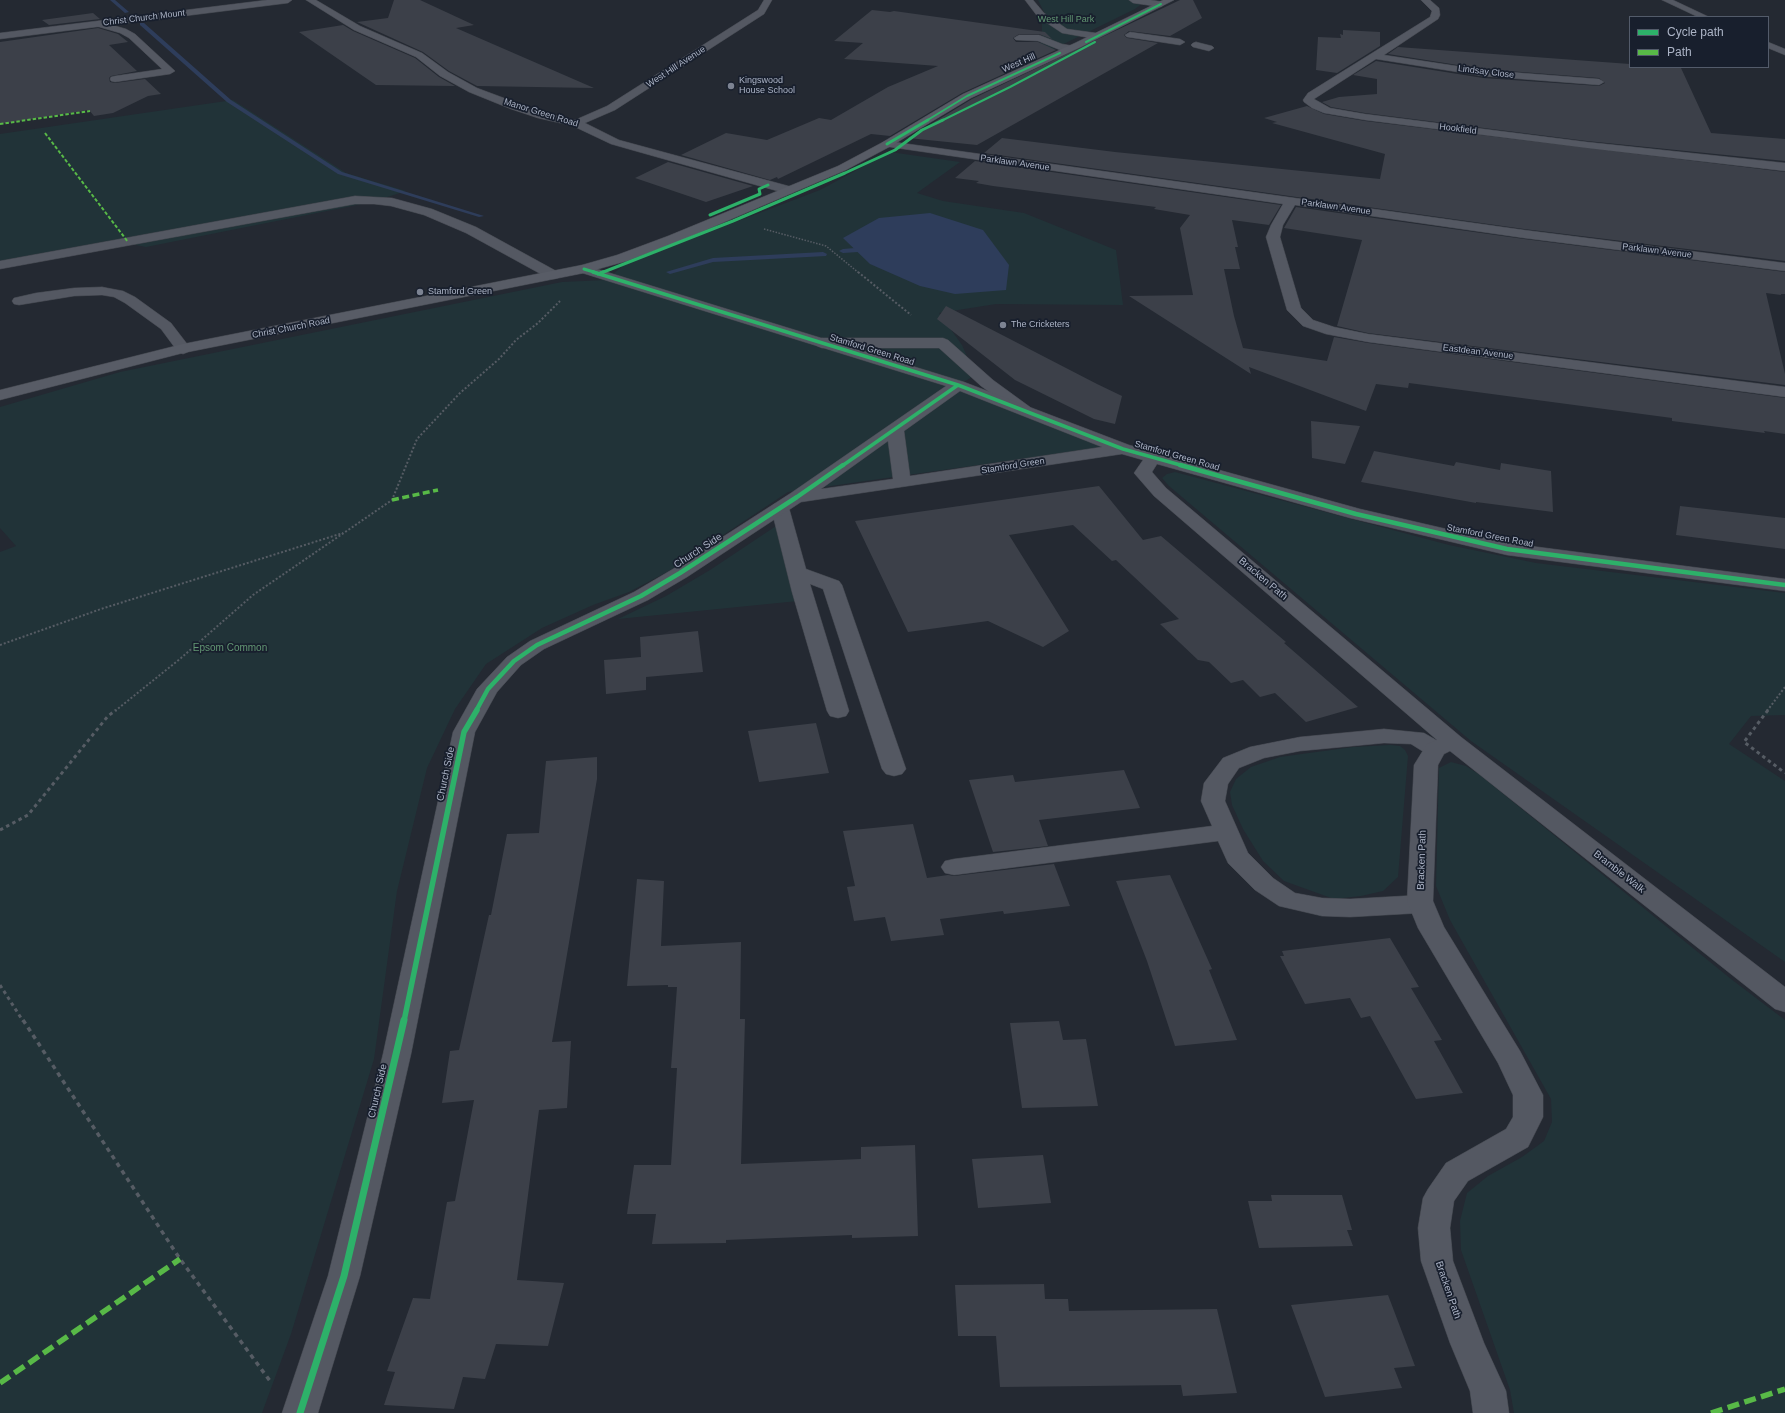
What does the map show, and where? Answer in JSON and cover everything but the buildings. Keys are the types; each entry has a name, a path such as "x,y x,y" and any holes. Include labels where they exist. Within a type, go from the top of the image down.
{"main road":[{"name":"West Hill","path":"591,271 728,219 788,190 842,168 888,144 967,96 1105,34 1165,2"},
{"name":"Christ Church Road","path":"0,395 183,349 553,275 591,271"}],"street":[{"name":"Christ Church Mount","path":"0,36 288,0"},
{"name":"Manor Green Road","path":"310,0 357,28 419,56 444,74 473,90 515,107 542,116 576,123 614,142 788,190"},
{"name":"West Hill Avenue","path":"576,123 611,108 635,93 760,12 768,0"},
{"path":"1028,0 1052,24 1065,31"},
{"path":"1133,0 1165,2"},
{"name":"Hookfield","path":"1425,0 1436,10 1434,20 1312,95 1308,100 1316,106 1328,111 1365,117 1587,145 1785,167"},
{"path":"1666,0 1703,16"},
{"path":"98,24 123,31 132,36 170,71 115,79"},
{"path":"1039,38 1041,35 1065,31 1105,34"},
{"path":"1130,35 1180,42"},
{"path":"1019,38 1039,38 1060,47 1071,48"},
{"path":"1196,45 1209,48"},
{"path":"1769,45 1785,52"},
{"name":"Lindsay Close","path":"1374,56 1483,73 1599,82"},
{"name":"Parklawn Avenue","path":"888,144 1524,234 1785,267"},
{"path":"0,265 355,200 374,200 392,202 428,212 471,230 553,275"},
{"name":"Eastdean Avenue","path":"1291,201 1276,225 1273,237 1294,310 1308,323 1331,330 1368,338 1785,392"},
{"name":"Stamford Green Road","path":"591,271 958,385 1123,449 1356,514 1507,549 1785,585"},
{"path":"19,301 36,297 74,292 102,291 118,294 130,300 166,326 183,349"},
{"path":"822,342 943,343 987,383 1024,410"},
{"name":"Church Side","path":"300,1413 346,1269 396,1054 464,732 488,689 514,661 537,645 641,596 674,577 788,503 958,385"},
{"path":"895,429 902,483"},
{"name":"Stamford Green","path":"788,503 902,483 1123,449"},
{"name":"Bracken Path","path":"1153,457 1143,473 1160,492 1444,745 1426,765 1420,901 1430,928 1510,1059 1528,1095 1528,1117 1517,1138 1457,1172 1439,1198 1434,1228 1437,1261 1467,1343 1488,1391 1491,1413"},
{"path":"788,503 802,592 838,711"},
{"path":"798,573 832,584 894,769"},
{"path":"1422,904 1350,908 1322,907 1288,900 1264,884 1238,857 1213,801 1216,783 1231,763 1258,752 1300,744 1384,736 1416,738 1444,745"},
{"name":"Bramble Walk","path":"1444,745 1785,1002"},
{"path":"954,867 1227,832"}],"path":[{"path":"728,219 826,246 943,343"},
{"path":"0,830 28,815 108,716 181,658 253,595 392,500 417,438 450,403 499,359 516,340 538,323 591,271"},
{"path":"0,645 101,609 346,532"},
{"path":"1785,687 1744,742 1785,773"},
{"path":"0,985 180,1260 275,1387"}],"green space":[{"name":"West Hill Park","path":"1038,0 1147,0 1135,9 1037,57 1030,56 1042,41 1042,21 1046,16"},
{"path":"233,100 346,173 406,191 372,202 146,247 126,243 0,266 0,134"},
{"name":"Epsom Common","path":"890,152 960,162 917,193 943,201 1024,213 1116,250 1123,305 996,304 939,313 962,345 975,375 959,385 1105,447 788,492 669,571 629,592 593,605 542,628 486,664 455,709 427,768 397,891 374,1059 291,1334 262,1413 0,1413 0,552 16,546 0,528 0,407 120,372 562,282 606,280 625,264 820,190"},
{"path":"1175,472 1449,545 1536,563 1785,593 1785,715 1751,716 1729,744 1785,781 1785,962 1471,741 1169,486 1162,478 1167,474"},
{"path":"779,524 798,601 618,619 666,596 710,570"},
{"path":"1390,745 1400,746 1405,750 1408,756 1398,877 1383,891 1361,896 1334,899 1284,881 1263,861 1243,829 1232,805 1230,792 1236,779 1251,767 1280,757 1353,747"},
{"path":"1451,762 1466,766 1480,775 1731,979 1785,1020 1785,1413 1514,1413 1510,1390 1461,1250 1460,1221 1467,1193 1488,1176 1522,1157 1544,1141 1552,1122 1551,1099 1450,920 1436,886 1439,768"}],"water":[{"path":"930,213 983,230 1009,265 1006,290 955,294 920,286 870,264 843,238 879,218"}],"waterway":[{"path":"112,0 127,12"},
{"path":"142,24 229,101 340,173 481,216"},
{"path":"843,251 855,250"},
{"path":"670,272 713,260 823,254"}],"marked path":[{"path":"0,124 90,111"},
{"path":"45,133 128,242"},
{"path":"392,500 438,490"},
{"path":"0,1383 180,1259"},
{"path":"1711,1413 1785,1389"}],"cycle path":[{"path":"1086,42 1161,4"},
{"path":"598,274 733,221 895,150 922,130 1010,87 1095,42"},
{"path":"887,144 967,96 1060,53"},
{"path":"710,215 760,194 759,189 768,185"},
{"path":"584,269 958,385 1123,449 1356,514 1507,549 1785,585"},
{"path":"300,1413 344,1276 397,1054 464,732 488,689 514,661 537,645 641,596 680,573 797,497 958,385"}],"place":[{"name":"Kingswood House School","path":"731,86"},
{"name":"Stamford Green","path":"420,292"},
{"name":"The Cricketers","path":"1003,325"}]}
